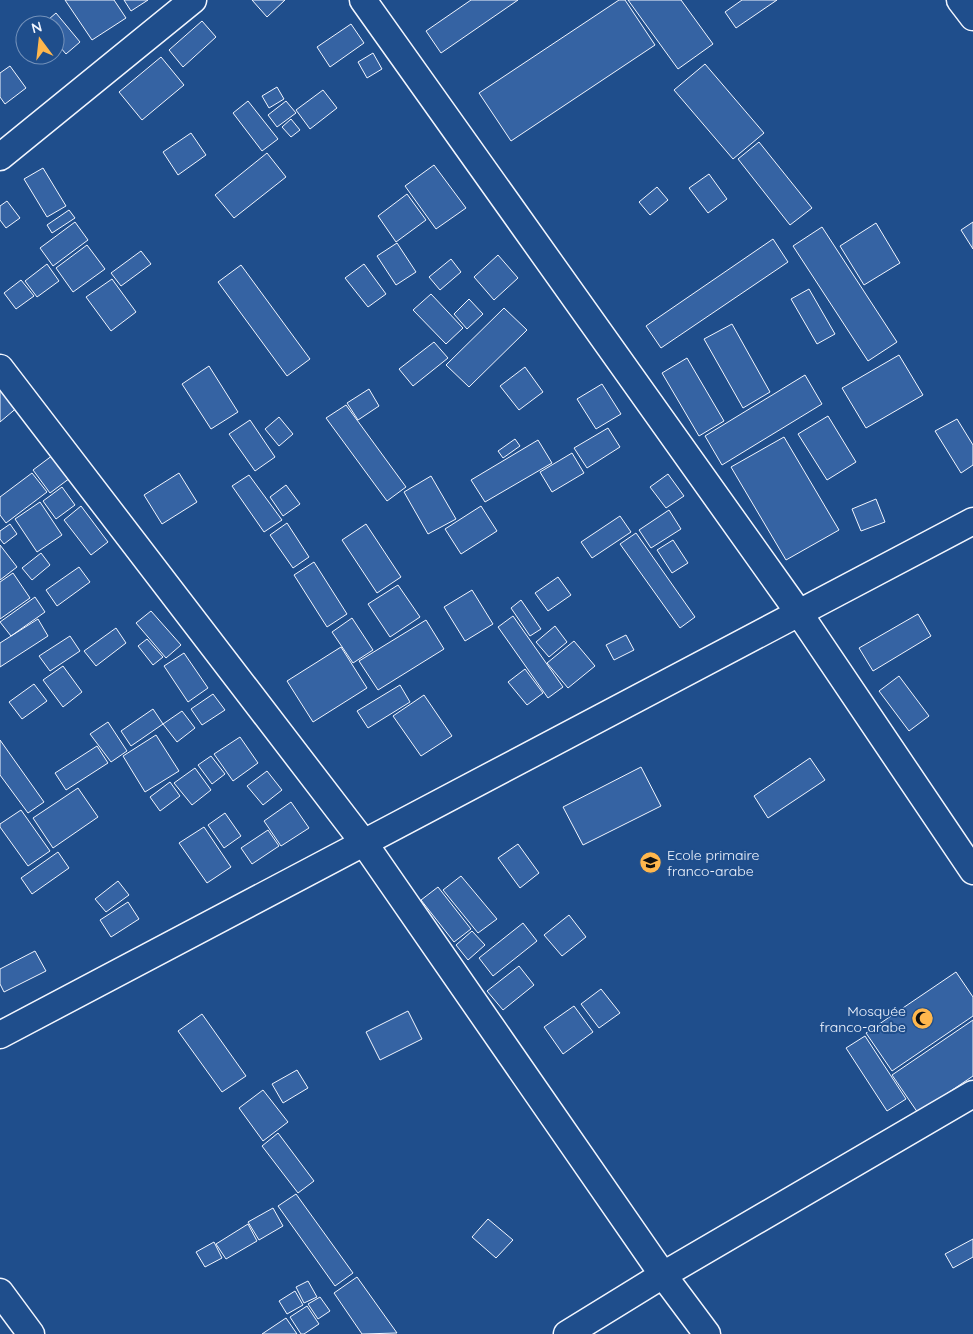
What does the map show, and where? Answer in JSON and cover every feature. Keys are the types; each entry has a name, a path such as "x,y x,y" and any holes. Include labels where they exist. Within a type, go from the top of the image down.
{"street":[{"path":"0,157 193,0"},
{"path":"363,0 799,613 973,871"},
{"path":"960,0 973,17"},
{"path":"0,368 364,843 663,1275 707,1334"},
{"path":"0,1035 973,521"},
{"path":"567,1334 663,1275 973,1094"},
{"path":"0,1292 31,1334"}],"building":[{"path":"65,0 114,0 126,18 92,40"},
{"path":"124,0 148,0 131,11"},
{"path":"252,0 285,0 267,17"},
{"path":"471,0 518,0 441,53 426,31"},
{"path":"619,0 625,0 655,45 511,141 479,93"},
{"path":"628,0 681,0 713,44 678,69"},
{"path":"742,0 777,0 736,28 725,12"},
{"path":"202,21 216,37 183,67 169,50"},
{"path":"65,24 80,42 66,54 65,53"},
{"path":"351,24 364,43 330,67 317,47"},
{"path":"373,53 382,69 367,78 358,62"},
{"path":"161,57 184,85 142,120 119,92"},
{"path":"705,64 764,133 733,159 674,90"},
{"path":"10,66 26,88 5,104 0,97 0,73"},
{"path":"277,87 284,99 269,108 262,96"},
{"path":"323,90 337,108 310,129 296,110"},
{"path":"248,101 278,139 262,151 233,113"},
{"path":"286,101 296,113 277,127 268,115"},
{"path":"291,119 300,130 291,137 282,127"},
{"path":"191,133 206,155 178,175 163,152"},
{"path":"759,142 812,208 790,225 738,159"},
{"path":"267,153 286,177 234,218 215,195"},
{"path":"434,165 466,208 436,229 405,186"},
{"path":"43,168 66,206 47,217 24,179"},
{"path":"709,174 727,199 708,213 689,188"},
{"path":"657,187 668,200 650,215 639,202"},
{"path":"407,194 426,220 396,242 378,216"},
{"path":"7,201 20,218 6,228 0,220 0,206"},
{"path":"69,210 75,218 52,233 47,225"},
{"path":"75,222 88,240 53,266 40,248"},
{"path":"973,222 973,249 961,230"},
{"path":"876,223 900,263 864,285 840,246"},
{"path":"822,227 897,342 868,361 793,246"},
{"path":"773,239 788,262 661,348 646,326"},
{"path":"397,243 416,272 396,285 377,256"},
{"path":"87,245 105,269 73,292 56,268"},
{"path":"141,251 151,264 121,286 111,273"},
{"path":"498,255 518,278 494,300 474,277"},
{"path":"451,259 461,272 440,290 429,277"},
{"path":"47,264 59,281 37,297 25,281"},
{"path":"364,264 386,294 368,307 345,278"},
{"path":"241,265 310,359 287,376 218,282"},
{"path":"112,279 136,312 111,331 86,297"},
{"path":"21,280 34,296 16,309 4,293"},
{"path":"809,289 835,334 817,344 791,299"},
{"path":"431,294 463,328 446,344 413,310"},
{"path":"469,299 483,314 467,329 454,314"},
{"path":"504,308 527,330 469,387 446,365"},
{"path":"732,324 770,392 743,408 704,339"},
{"path":"434,342 448,358 413,386 399,369"},
{"path":"899,355 923,395 866,428 842,388"},
{"path":"687,358 724,421 699,436 662,373"},
{"path":"209,366 238,412 211,429 182,384"},
{"path":"525,367 543,392 519,410 500,386"},
{"path":"805,375 822,404 722,465 705,436"},
{"path":"0,383 19,406 0,422"},
{"path":"602,384 621,414 596,429 577,399"},
{"path":"369,389 379,406 358,420 347,403"},
{"path":"346,405 406,487 387,501 326,418"},
{"path":"828,416 856,462 827,480 798,434"},
{"path":"279,417 293,434 279,446 265,429"},
{"path":"957,419 973,445 973,465 961,473 935,431"},
{"path":"250,420 275,457 255,471 229,434"},
{"path":"608,428 620,447 587,468 574,448"},
{"path":"784,437 839,530 786,560 731,467"},
{"path":"515,439 520,446 503,458 498,451"},
{"path":"538,440 552,463 485,502 471,480"},
{"path":"57,452 74,475 50,493 33,470"},
{"path":"572,453 584,473 552,492 540,472"},
{"path":"32,473 47,492 6,523 0,515 0,497"},
{"path":"179,473 197,502 162,524 144,495"},
{"path":"668,474 684,496 666,508 650,487"},
{"path":"249,475 282,520 264,532 232,486"},
{"path":"431,476 456,519 428,534 404,492"},
{"path":"286,485 300,504 283,516 270,497"},
{"path":"62,487 75,505 56,519 43,501"},
{"path":"876,499 885,522 861,531 852,509"},
{"path":"40,502 62,535 37,552 15,519"},
{"path":"81,506 108,542 91,555 64,520"},
{"path":"481,506 497,531 461,554 445,529"},
{"path":"669,510 681,529 651,548 639,530"},
{"path":"620,516 631,532 592,558 581,542"},
{"path":"287,523 309,557 293,568 270,535"},
{"path":"10,524 17,534 4,544 0,539 0,531"},
{"path":"366,524 401,577 377,593 342,540"},
{"path":"636,533 695,617 680,628 620,544"},
{"path":"673,540 688,563 672,573 657,550"},
{"path":"0,545 17,567 0,580"},
{"path":"41,553 50,565 32,580 22,568"},
{"path":"314,562 347,614 327,627 294,575"},
{"path":"79,567 90,582 57,606 46,590"},
{"path":"13,573 30,598 0,619 0,582"},
{"path":"558,577 571,595 548,611 535,593"},
{"path":"398,585 420,617 390,637 368,604"},
{"path":"472,590 493,624 465,641 444,607"},
{"path":"35,597 45,612 11,636 0,622"},
{"path":"521,600 541,629 530,636 511,608"},
{"path":"151,611 181,645 166,658 136,623"},
{"path":"918,614 931,636 873,671 859,648"},
{"path":"513,616 563,687 548,698 498,627"},
{"path":"352,618 373,650 353,663 332,632"},
{"path":"38,619 48,636 0,667 0,643"},
{"path":"426,620 444,649 378,690 359,661"},
{"path":"555,626 567,642 549,657 536,642"},
{"path":"116,628 126,643 96,666 84,651"},
{"path":"626,635 634,650 614,660 606,645"},
{"path":"70,636 80,651 50,671 39,656"},
{"path":"147,639 163,657 153,665 138,646"},
{"path":"574,641 595,666 568,688 547,663"},
{"path":"341,647 367,688 313,722 287,681"},
{"path":"184,653 208,688 188,702 164,666"},
{"path":"63,666 82,692 63,707 43,680"},
{"path":"525,669 543,693 527,705 508,682"},
{"path":"899,676 929,716 909,731 879,691"},
{"path":"34,684 47,701 22,719 9,702"},
{"path":"400,685 410,702 368,728 357,711"},
{"path":"213,694 225,710 202,725 191,709"},
{"path":"424,695 452,736 421,756 393,716"},
{"path":"153,709 163,724 131,746 121,731"},
{"path":"182,711 195,728 177,742 163,724"},
{"path":"108,722 127,751 111,762 90,734"},
{"path":"156,735 179,771 145,792 123,756"},
{"path":"240,737 258,763 233,781 214,754"},
{"path":"0,740 44,802 28,813 0,775"},
{"path":"97,746 108,763 66,790 55,773"},
{"path":"211,756 225,774 212,784 198,765"},
{"path":"810,758 825,780 768,818 754,796"},
{"path":"641,767 661,806 583,845 563,807"},
{"path":"195,768 211,790 192,805 174,783"},
{"path":"267,771 282,790 263,805 247,786"},
{"path":"170,782 180,796 160,811 150,797"},
{"path":"78,788 98,817 53,848 33,818"},
{"path":"291,802 309,828 281,846 264,821"},
{"path":"21,810 50,851 28,866 0,827 0,824"},
{"path":"225,813 241,836 224,848 208,825"},
{"path":"204,827 231,867 207,883 179,843"},
{"path":"268,830 279,846 252,864 241,848"},
{"path":"518,844 539,873 520,888 498,858"},
{"path":"58,852 69,868 32,894 21,878"},
{"path":"461,876 497,919 478,933 443,890"},
{"path":"118,881 129,895 106,912 95,899"},
{"path":"438,887 471,929 454,942 421,900"},
{"path":"128,902 139,919 111,937 100,920"},
{"path":"569,915 586,937 562,956 544,935"},
{"path":"523,923 537,941 493,976 479,958"},
{"path":"472,931 485,945 468,960 456,945"},
{"path":"35,951 46,971 4,992 0,984 0,969"},
{"path":"519,966 534,985 503,1010 487,991"},
{"path":"956,972 973,997 973,1016 892,1071 866,1033"},
{"path":"601,989 620,1013 599,1028 581,1004"},
{"path":"574,1006 593,1032 563,1054 544,1027"},
{"path":"408,1011 422,1039 380,1060 366,1032"},
{"path":"202,1014 246,1076 222,1092 178,1031"},
{"path":"973,1020 973,1076 918,1113 892,1075"},
{"path":"865,1036 906,1099 887,1111 846,1048"},
{"path":"297,1070 308,1088 283,1103 272,1084"},
{"path":"263,1090 288,1122 263,1141 239,1108"},
{"path":"278,1133 314,1181 298,1193 262,1146"},
{"path":"296,1194 353,1273 335,1286 278,1206"},
{"path":"273,1208 283,1226 259,1240 248,1222"},
{"path":"488,1219 513,1240 496,1258 472,1237"},
{"path":"248,1224 257,1241 226,1259 216,1244"},
{"path":"973,1239 973,1257 953,1268 945,1254"},
{"path":"214,1242 222,1258 205,1267 196,1252"},
{"path":"357,1277 397,1333 362,1334 334,1293"},
{"path":"308,1281 317,1297 304,1303 296,1287"},
{"path":"295,1291 303,1305 287,1314 279,1301"},
{"path":"320,1297 330,1311 318,1319 308,1304"},
{"path":"307,1306 319,1324 301,1334 290,1317"},
{"path":"286,1318 297,1334 262,1334"}],"place":[{"name":"Ecole primaire franco-arabe","path":"651,863"},
{"name":"Mosquée franco-arabe","path":"922,1019"}]}
